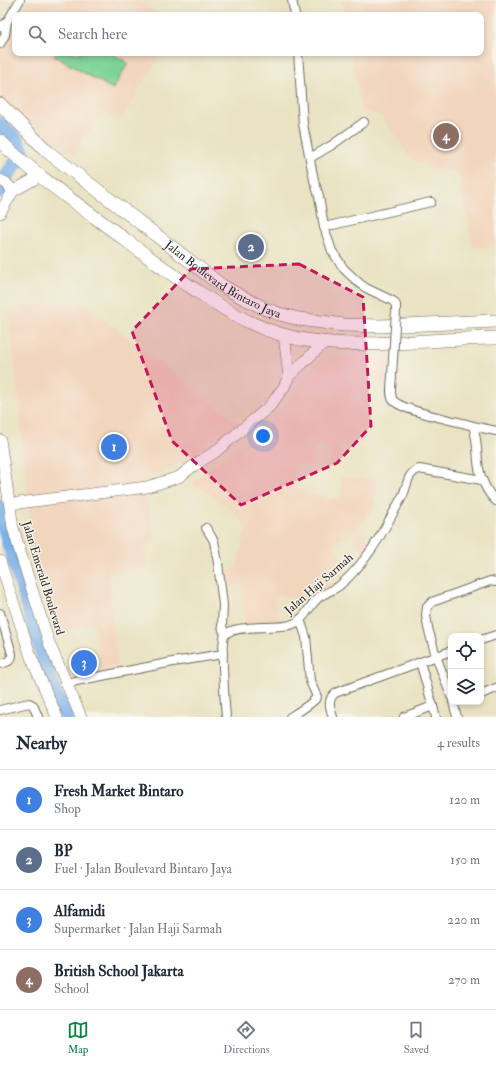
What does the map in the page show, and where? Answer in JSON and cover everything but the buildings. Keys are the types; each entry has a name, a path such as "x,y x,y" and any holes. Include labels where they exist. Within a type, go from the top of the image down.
{"main road":[{"name":"Jalan Boulevard Bintaro Jaya","path":"0,104 48,152 221,284 238,295 266,309 299,319 344,325 380,326 496,321"},
{"name":"Jalan Boulevard Bintaro Jaya","path":"4,144 40,176 170,273 234,315 265,329 311,341 382,345 496,338"},
{"path":"0,213 11,189 40,176"},
{"path":"0,180 6,183 11,189"},
{"path":"148,257 155,256 160,253 163,248 164,241"},
{"path":"170,273 170,260 175,256 182,255"},
{"path":"284,335 289,376"},
{"path":"10,504 147,487 179,477 192,466 215,452 270,406 284,387 289,376 325,342"},
{"name":"Jalan Emerald Boulevard","path":"0,440 13,528 20,555 49,643 81,717"},
{"path":"0,561 31,657 56,717"}],"street":[{"path":"0,44 5,35 3,25 20,0"},
{"path":"292,0 294,12"},
{"path":"298,56 304,124 324,227 332,251 344,269 359,283 395,302 396,305 391,392 392,399 413,411 496,431"},
{"path":"310,158 332,145 364,122"},
{"path":"324,227 431,202"},
{"path":"474,426 477,440 478,462 482,480 491,497 496,501"},
{"name":"Jalan Haji Sarmah","path":"225,634 244,628 290,625 300,619 318,599 338,586 366,558 384,530 406,488 409,476 413,471 419,469 482,480"},
{"path":"206,528 214,541 216,548 223,605 222,624 225,634 223,637 223,654 226,717"},
{"path":"448,686 436,656 428,628 426,615 427,607 432,602 490,581 496,582"},
{"path":"0,613 12,654 12,659 10,662 0,664"},
{"path":"290,717 313,702 317,697 310,682 306,637 300,619"},
{"path":"484,639 496,635"},
{"path":"333,717 329,702 330,697 335,693 448,652"},
{"path":"66,683 173,662 223,654"},
{"path":"420,662 436,717"},
{"path":"484,693 496,688"},
{"path":"0,710 29,702 33,705 38,717"},
{"path":"455,705 457,717"},
{"path":"404,717 433,706"}],"highlighted area":[{"path":"299,264 363,297 371,426 337,463 241,505 172,441 132,331 191,269"}],"shaded area":[{"path":"29,0 137,0 157,12 22,12"},
{"path":"342,0 496,0 496,248 472,247 459,172 429,168 409,156 381,116 361,110 352,56 484,56 484,12 344,12"},
{"path":"12,29 12,56 159,56 121,120 104,111 73,154 0,99 0,49"},
{"path":"70,301 89,308 240,425 173,469 142,477 155,543 145,545 147,568 108,570 118,667 101,671 93,622 54,633 43,598 34,560 9,308"},
{"path":"330,356 389,359 386,385 369,382 364,444 340,444 340,465 329,465 330,446 314,446 313,467 296,463 293,469 297,491 340,499 342,477 376,480 377,493 373,509 358,528 371,544 364,554 351,533 332,544 348,571 307,603 286,595 275,597 278,624 244,624 244,585 226,585 226,571 236,569 246,528 231,509 192,483 269,422 316,364"}],"green space":[{"path":"54,56 116,56 128,63 113,89"}],"waterway":[{"path":"0,124 17,141 23,154 4,179 0,191"},
{"path":"0,507 1,517 55,694 66,717"}],"place":[{"name":"British School Jakarta","path":"446,136"},
{"name":"BP","path":"251,247"},
{"name":"Fresh Market Bintaro","path":"114,447"},
{"name":"Alfamidi","path":"84,663"}]}
